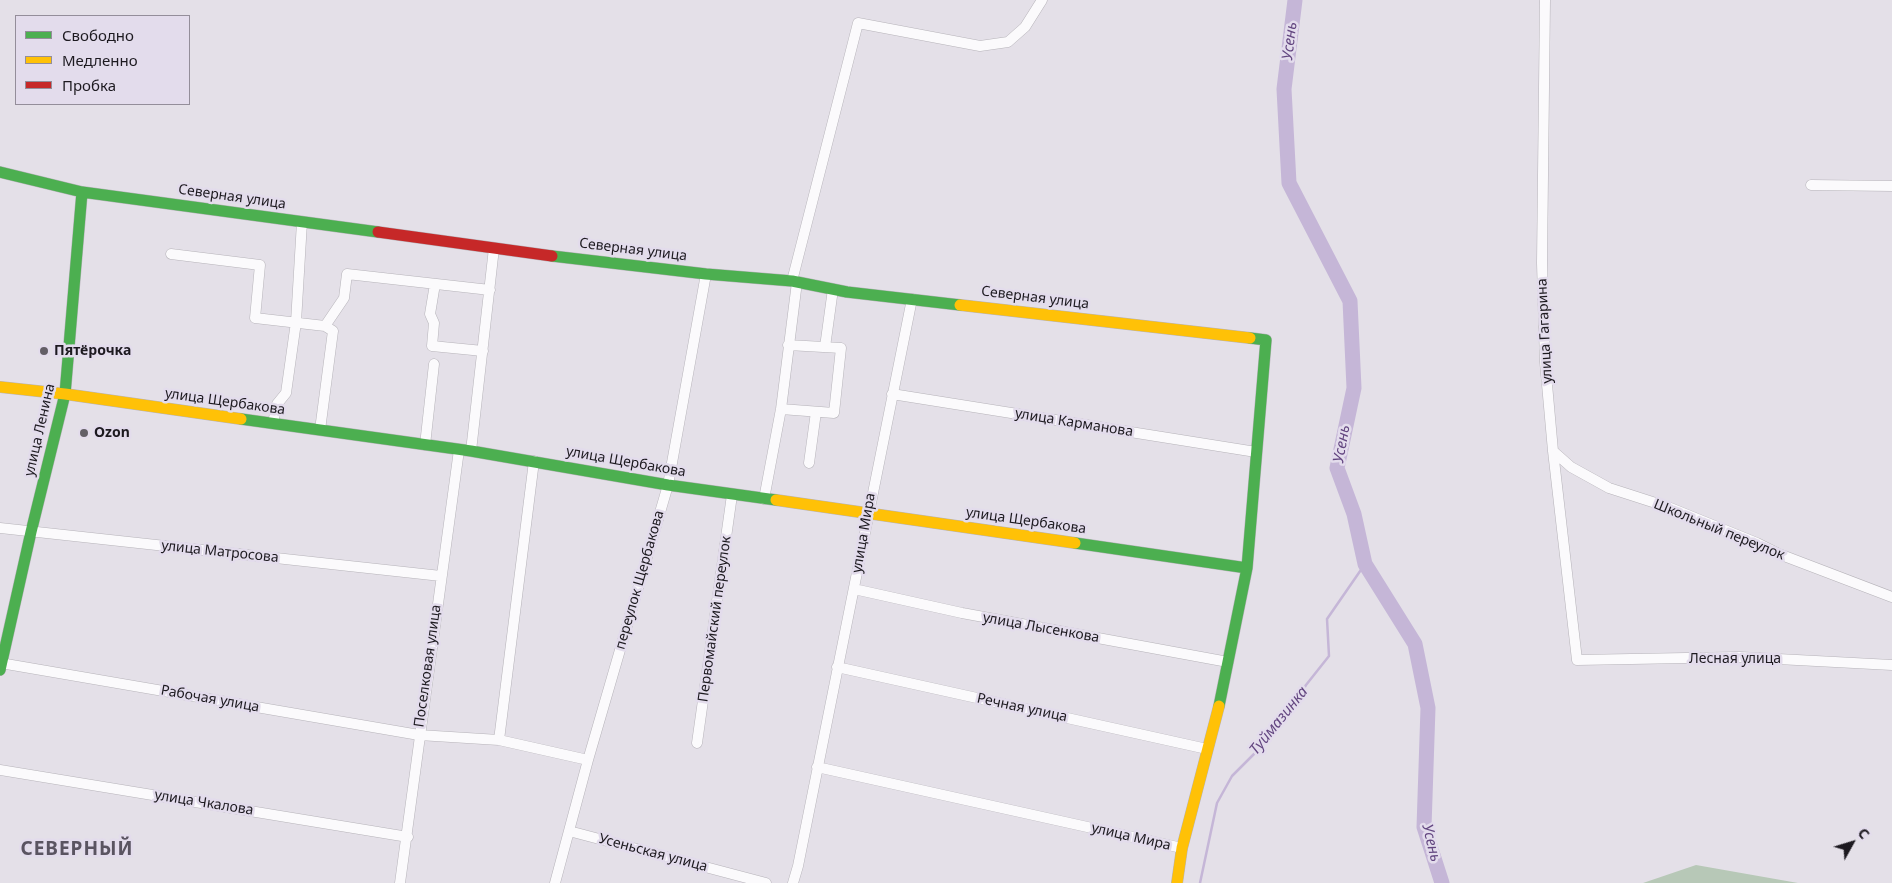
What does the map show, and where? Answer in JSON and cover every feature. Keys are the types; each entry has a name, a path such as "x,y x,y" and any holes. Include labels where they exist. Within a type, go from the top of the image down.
{"street":[{"path":"764,499 781,409 795,282 858,23 980,46 1008,42 1025,27 1042,0"},
{"name":"улица Гагарина","path":"1545,0 1542,263 1545,362 1553,451 1578,660"},
{"name":"Северная улица","path":"0,172 82,192 494,248 706,274 795,282 912,299 1266,340 1256,452"},
{"path":"1811,185 1892,186"},
{"name":"улица Ленина","path":"1,665 31,532 66,394 82,192"},
{"path":"273,424 277,404 286,393 296,322 302,222"},
{"path":"471,451 494,248"},
{"path":"171,254 260,265 255,318 324,326 333,331 320,430"},
{"path":"324,326 344,298 347,274 490,290"},
{"name":"переулок Щербакова","path":"556,883 588,760 668,485 706,274"},
{"path":"434,284 430,314 434,323 432,346 482,351"},
{"path":"825,347 833,289"},
{"name":"улица Мира","path":"793,883 798,866 854,589 867,514 912,299"},
{"path":"781,409 834,413 841,348 788,345"},
{"path":"425,445 434,364"},
{"name":"улица Щербакова","path":"0,388 66,394 471,451 668,485 1247,568"},
{"name":"улица Карманова","path":"892,394 1256,452"},
{"path":"809,463 816,412"},
{"name":"Поселковая улица","path":"400,883 408,837 419,735 459,450"},
{"name":"Школьный переулок","path":"1553,451 1571,467 1609,488 1668,507 1757,543 1779,554 1892,597"},
{"path":"1177,883 1182,848 1224,689 1247,568 1256,452"},
{"path":"499,740 534,461"},
{"name":"Первомайский переулок","path":"697,743 732,494"},
{"name":"улица Матросова","path":"0,528 441,576"},
{"name":"улица Лысенкова","path":"854,589 962,613 1228,662"},
{"name":"Лесная улица","path":"1578,660 1740,657 1892,665"},
{"name":"Рабочая улица","path":"1,665 419,735 499,740 588,760"},
{"name":"Речная улица","path":"837,667 1207,749"},
{"name":"улица Мира","path":"817,767 1182,848"},
{"name":"улица Чкалова","path":"0,770 408,837"},
{"name":"Усеньская улица","path":"569,831 766,883"}],"green space":[{"path":"1696,865 1798,883 1643,883"}],"waterway":[{"name":"Усень","path":"1295,0 1284,89 1289,183 1350,301 1354,388 1337,468 1354,514 1365,564 1415,644 1428,708 1424,827 1442,883"},
{"name":"Туймазинка","path":"1200,883 1217,803 1232,776 1264,744 1277,721 1293,707 1306,685 1329,656 1327,619 1365,564"}],"traffic: fast":[{"path":"0,172 82,192 378,232"},
{"path":"0,670 65,394 82,192"},
{"path":"552,256 706,274 792,281 847,292 960,305"},
{"path":"1219,706 1247,568 1266,340 1250,338"},
{"path":"241,419 471,451 668,485 776,500"},
{"path":"1075,543 1247,568"}],"traffic: slow":[{"path":"960,305 1250,338"},
{"path":"0,387 65,394 241,419"},
{"path":"776,500 1075,543"},
{"path":"1177,883 1182,848 1219,706"}],"traffic: jam":[{"path":"378,232 552,256"}],"place":[{"name":"Пятёрочка","path":"44,351"},
{"name":"Ozon","path":"84,433"}],"district":[{"name":"СЕВЕРНЫЙ","path":"77,850"}]}
